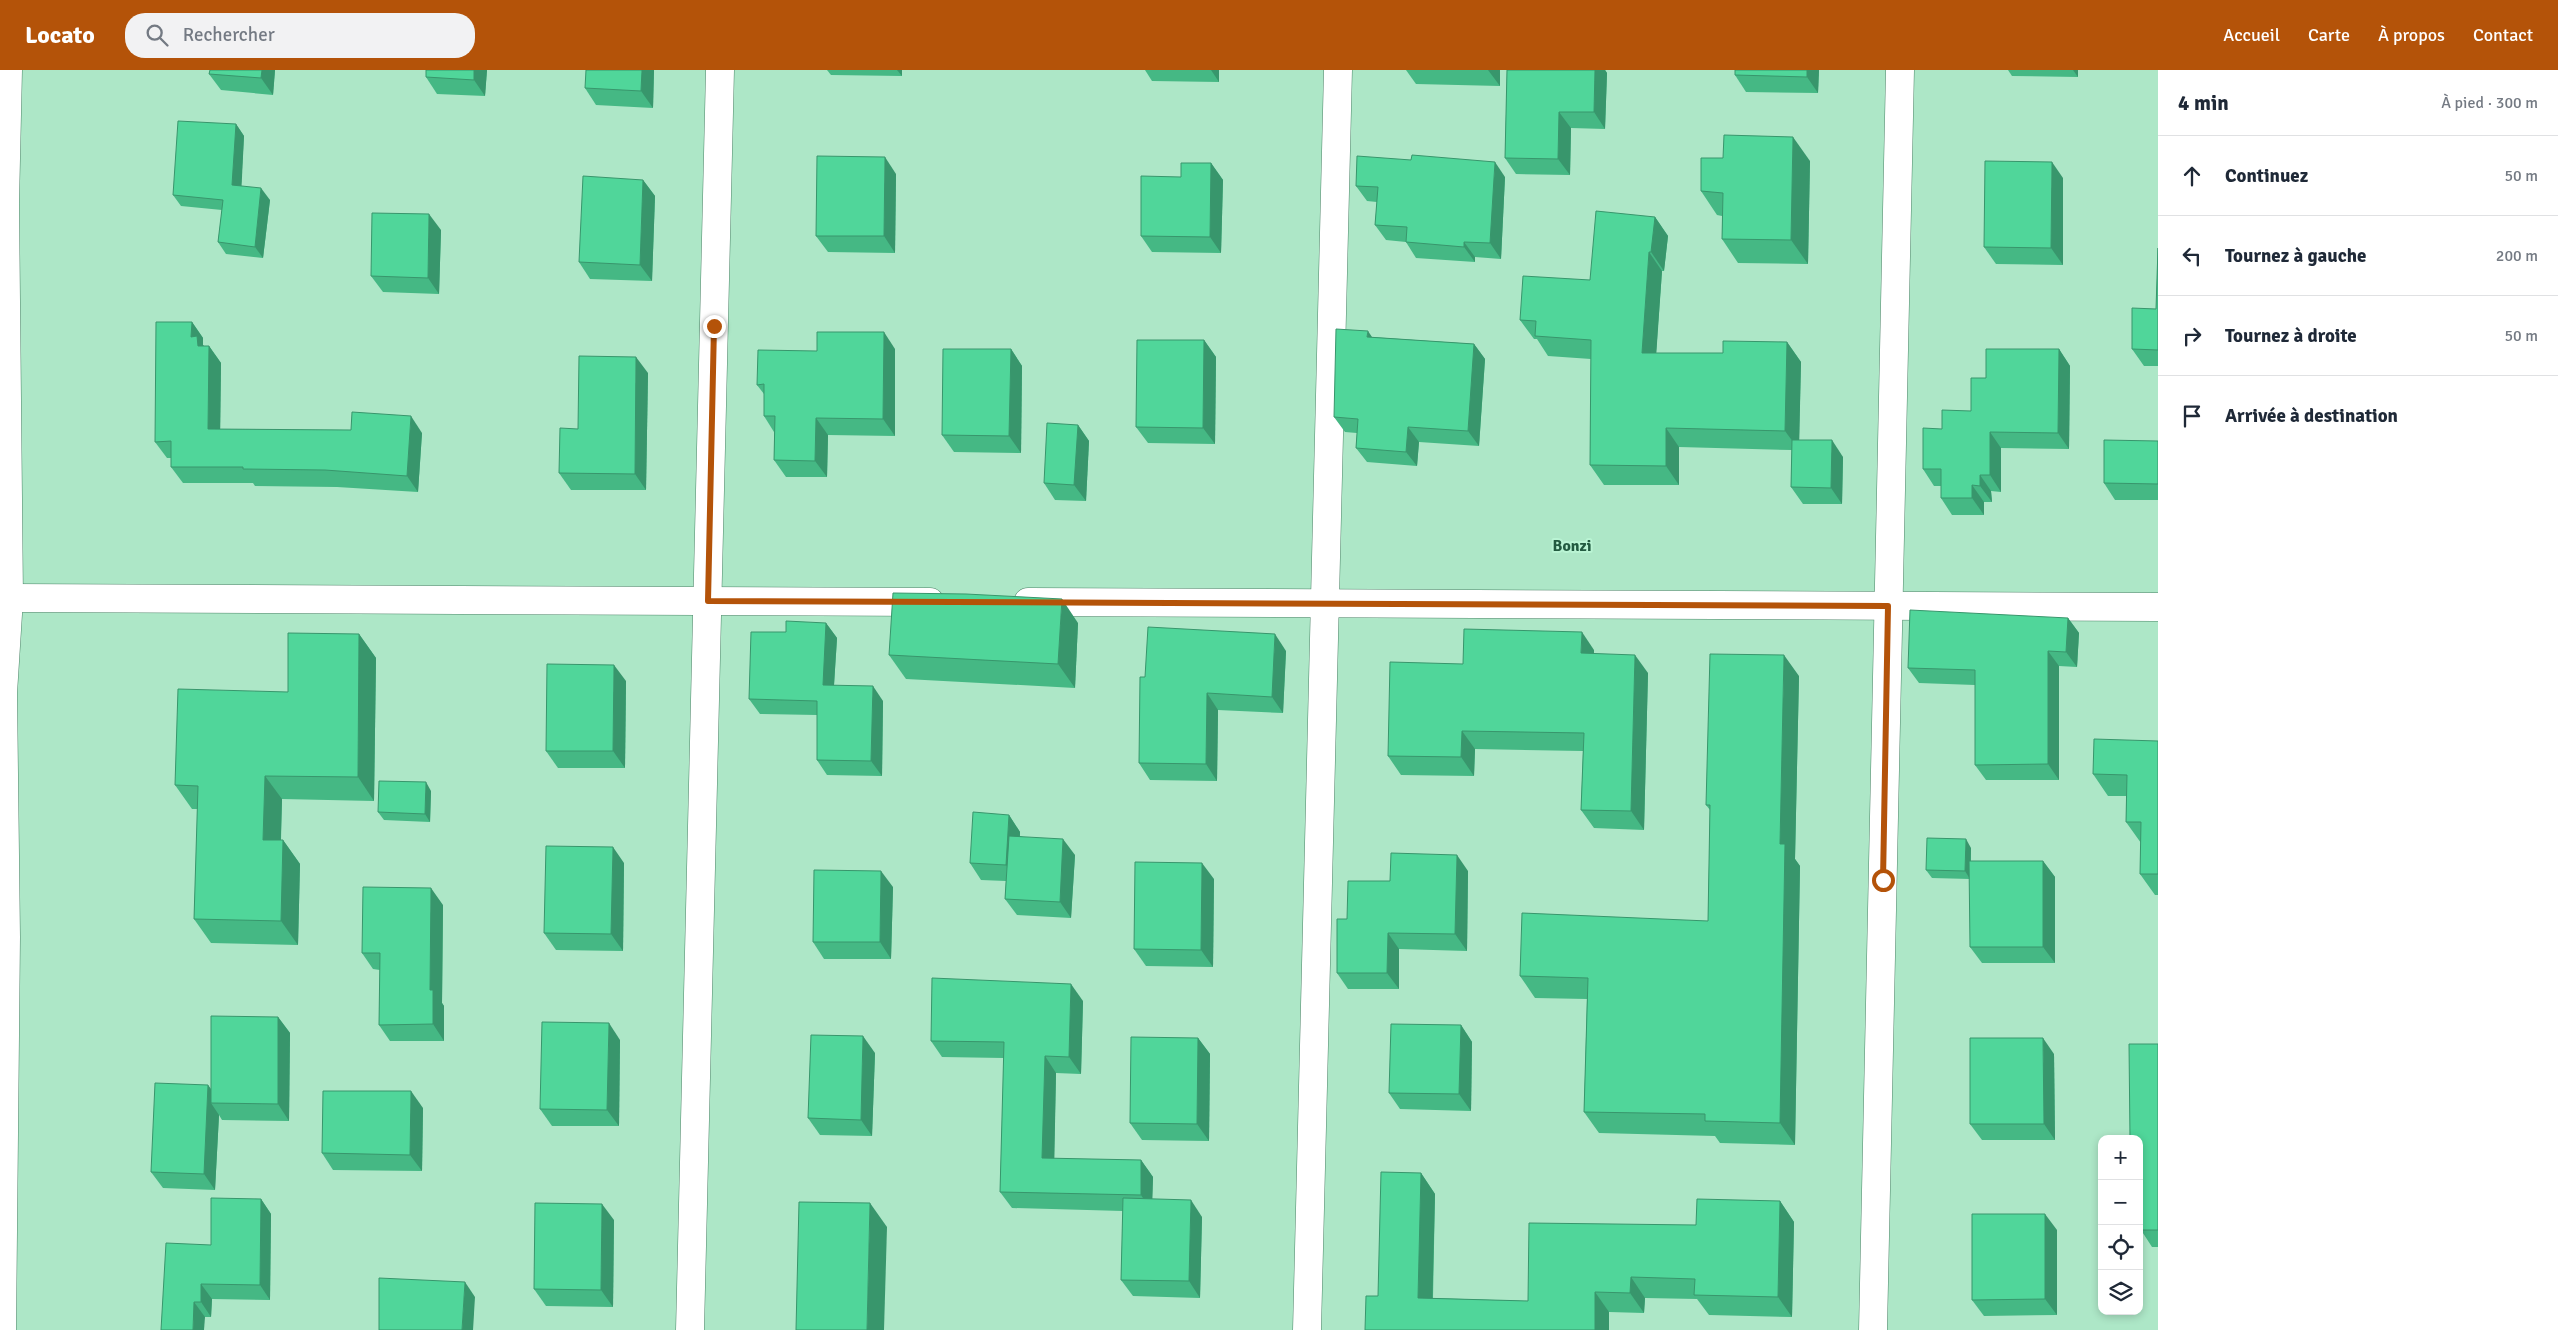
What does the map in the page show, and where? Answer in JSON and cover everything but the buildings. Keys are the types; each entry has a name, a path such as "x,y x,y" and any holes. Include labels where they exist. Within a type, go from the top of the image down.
{"main road":[{"path":"2,1330 6,937 2,693 9,598 3,202 8,70"},
{"path":"690,1330 720,70"},
{"path":"1307,1330 1338,70"},
{"path":"1873,1330 1900,70"},
{"path":"9,598 956,602"},
{"path":"1006,602 2158,607"}],"district":[{"name":"Bonzi","path":"1572,546"}],"route":[{"path":"714,326 708,601 1888,606 1883,880"}]}
